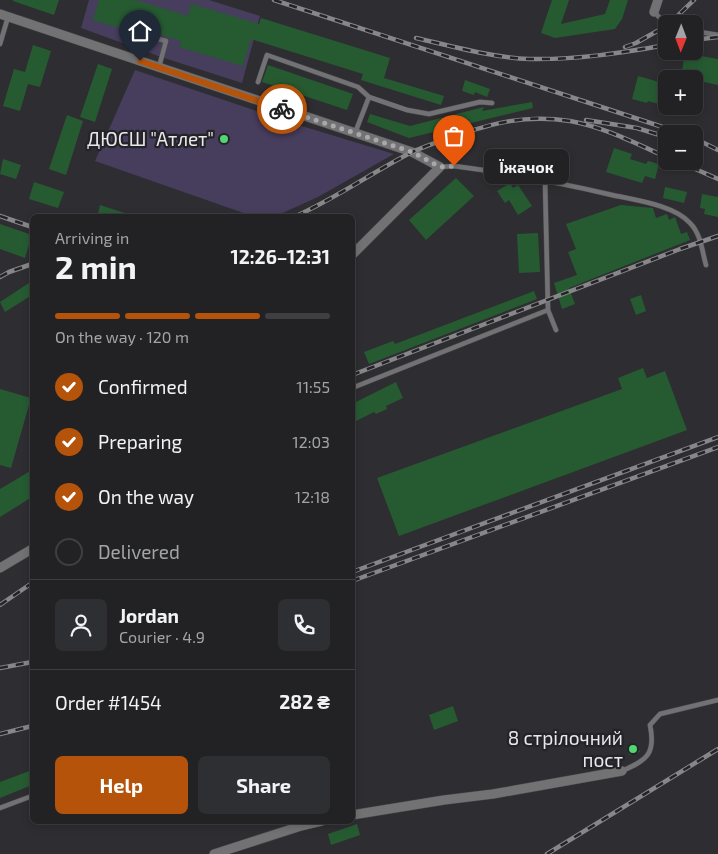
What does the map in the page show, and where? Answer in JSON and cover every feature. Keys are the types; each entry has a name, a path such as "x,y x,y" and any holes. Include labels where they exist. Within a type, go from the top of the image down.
{"street":[{"path":"654,12 658,0"},
{"path":"4,15 412,152 440,167 355,252"},
{"path":"0,568 30,550"},
{"path":"355,815 493,794 622,771"},
{"path":"214,854 250,841 309,824"}],"lane":[{"path":"654,12 658,16"},
{"path":"0,44 4,15"},
{"path":"703,32 718,35"},
{"path":"144,35 166,42 159,67"},
{"path":"258,82 267,56 358,87 369,97 407,110 429,114 480,102 492,103"},
{"path":"355,133 369,97"},
{"path":"440,167 454,166 545,180 670,210 689,222 694,228 701,242 706,265"},
{"path":"545,180 548,310 556,330"},
{"path":"355,387 548,310"},
{"path":"622,771 641,762 650,752 653,741 650,725 660,714 718,700"},
{"path":"0,808 30,797"}],"shaded area":[{"name":"ДЮСШ \"Атлет\"","path":"89,0 209,0 260,16 242,83 161,57 81,28"},
{"name":"ДЮСШ \"Атлет\"","path":"135,70 292,123 394,154 318,197 280,214 246,214 95,161"}],"building":[{"path":"13,0 59,0 54,15"},
{"path":"99,0 135,0 188,16 191,4 259,24 261,18 390,58 384,78 444,96 441,105 361,80 363,74 251,39 243,66 179,47 181,41 139,28 137,33 93,20"},
{"path":"552,0 569,0 561,24 605,14 610,0 628,0 622,19 615,29 555,38 541,33"},
{"path":"33,45 51,51 40,87 28,84 20,111 3,106 14,69 25,72"},
{"path":"703,56 718,59 718,85 703,82 703,70 682,70 684,60 703,60"},
{"path":"98,64 112,69 95,122 80,117"},
{"path":"268,65 353,94 347,110 262,82"},
{"path":"638,76 658,82 658,104 632,99"},
{"path":"465,80 490,89 487,97 475,92 474,95 462,91"},
{"path":"532,102 533,108 409,138 367,122 370,114 410,126 484,107 482,111"},
{"path":"67,115 83,121 66,175 49,169"},
{"path":"614,148 632,154 630,159 646,164 648,161 658,164 655,179 645,176 642,183 606,172"},
{"path":"3,159 21,165 16,179 0,174"},
{"path":"456,178 474,196 426,240 409,220"},
{"path":"34,182 64,192 58,208 29,199"},
{"path":"510,183 513,188 518,185 532,206 518,215 509,200 505,203 497,191"},
{"path":"665,187 687,192 684,203 663,198"},
{"path":"702,194 718,197 718,217 704,214 705,209 700,208"},
{"path":"100,205 128,214 98,214"},
{"path":"621,205 653,208 656,218 667,214 669,220 675,217 681,234 687,232 690,240 569,288 575,304 562,309 554,283 577,275 568,252 576,249 566,224"},
{"path":"0,224 30,234 25,258 0,249"},
{"path":"538,233 540,272 519,273 517,234"},
{"path":"30,282 30,296 5,312 0,302"},
{"path":"534,291 537,299 369,364 364,352 393,341 395,344"},
{"path":"641,295 646,311 636,315 630,299"},
{"path":"643,368 647,378 665,371 687,430 399,536 377,478 622,389 618,378"},
{"path":"396,382 403,398 386,406 387,409 376,414 374,412 356,421 355,402"},
{"path":"0,389 30,398 30,402 11,468 0,465"},
{"path":"30,471 30,498 0,517 0,489"},
{"path":"453,706 458,721 434,730 429,715"},
{"name":"8 стрілочний пост","path":"637,744 640,752 629,755 627,747"},
{"path":"30,771 30,786 0,798 0,782"},
{"path":"357,824 360,835 331,845 328,834"}],"railway":[{"path":"274,0 658,126"},
{"path":"678,15 694,0"},
{"path":"625,47 658,31"},
{"path":"703,39 718,37"},
{"path":"416,38 487,54 529,59 598,55 658,46"},
{"path":"300,214 412,152 467,132 510,121 524,119 570,121 595,127 658,153"},
{"path":"586,120 637,128 658,135"},
{"path":"703,142 718,150"},
{"path":"698,170 718,179"},
{"path":"0,216 30,226"},
{"path":"355,374 718,236"},
{"path":"0,277 30,265"},
{"path":"355,571 718,437"},
{"path":"355,580 718,447"},
{"path":"0,605 30,584"},
{"path":"0,668 30,662"},
{"path":"0,734 30,726"},
{"path":"547,854 718,749"}],"way so far":[{"path":"282,109 412,152 440,167 454,166"}],"place":[{"name":"ДЮСШ \"Атлет\"","path":"224,139"},
{"name":"Їжачок","path":"454,166"},
{"name":"8 стрілочний пост","path":"633,749"}],"route":[{"path":"140,61 282,109"}]}
